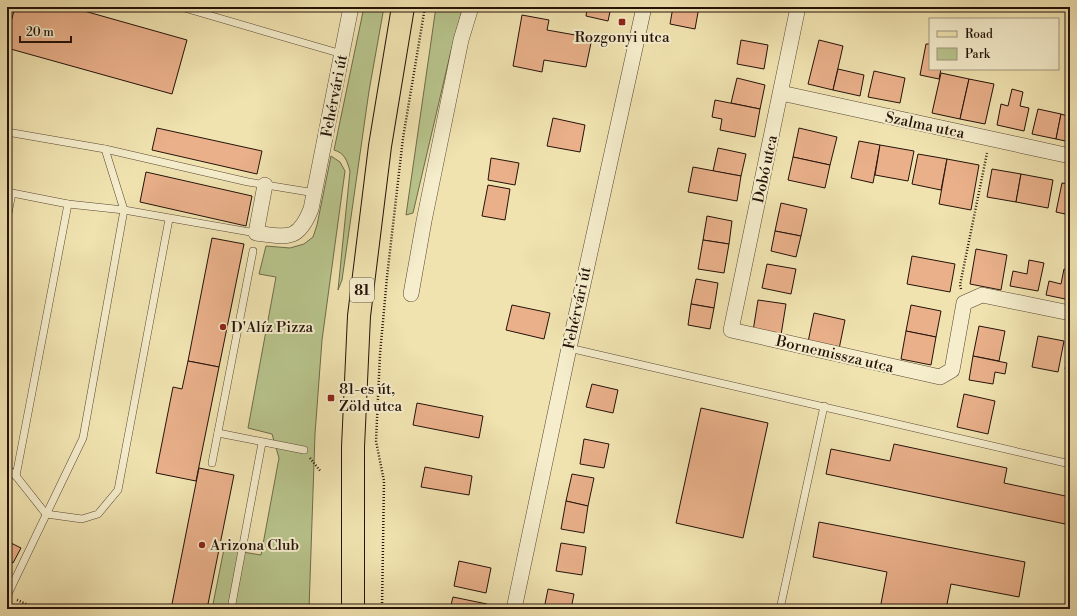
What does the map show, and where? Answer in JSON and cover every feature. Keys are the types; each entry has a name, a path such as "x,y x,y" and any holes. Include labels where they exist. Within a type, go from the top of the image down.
{"main road":[{"name":"81","path":"353,609 354,447 359,316 380,146 403,7"}],"street":[{"name":"Fehérvári út","path":"256,233 288,236 298,232 306,223 315,193 351,7"},
{"path":"411,294 424,220 452,85 471,7"},
{"name":"Fehérvári út","path":"514,609 568,348 644,7"},
{"name":"Dobó utca","path":"730,330 798,7"},
{"name":"Szalma utca","path":"781,93 1070,156"},
{"path":"256,233 265,185"},
{"path":"964,303 982,295 1070,313"},
{"name":"Bornemissza utca","path":"730,330 940,377 952,370 964,303"},
{"path":"343,609 353,575"}],"lane":[{"path":"181,7 342,54"},
{"path":"7,132 105,149 265,185 315,193"},
{"path":"7,596 83,438 124,210 105,149"},
{"path":"7,218 9,192 68,204 124,210 256,233"},
{"path":"16,476 68,204"},
{"path":"7,469 16,476 46,514 82,519 98,514 118,490 169,219"},
{"path":"212,464 252,251"},
{"path":"568,348 1070,464"},
{"path":"780,609 824,406"},
{"path":"218,433 262,443 304,450"},
{"path":"231,609 262,443"}],"path":[{"path":"382,609 384,481 376,441 380,354 403,138 425,7"},
{"path":"964,303 960,285 990,139"},
{"path":"304,450 321,472"},
{"path":"7,596 37,609"}],"green space":[{"path":"364,7 384,7 369,91 342,280 338,290 350,171 347,161 343,155 334,150"},
{"path":"436,7 463,7 450,55 413,213 406,215"},
{"path":"331,156 340,162 345,171 322,340 315,434 309,609 212,609 224,549 261,555 279,458 272,434 248,428 276,277 259,274 266,246 290,248 304,244 313,237 317,225"}],"building":[{"path":"15,7 70,7 187,40 172,94 7,48 7,37"},
{"path":"577,7 611,7 608,21 586,16 587,9"},
{"path":"673,7 699,7 695,29 670,24"},
{"path":"522,15 549,20 547,30 592,38 586,67 544,60 542,72 513,66"},
{"path":"741,40 768,45 764,69 737,64"},
{"path":"819,40 843,46 833,90 808,84"},
{"path":"926,44 929,44 929,70 941,70 939,79 920,75"},
{"path":"838,69 864,75 860,96 833,90"},
{"path":"874,71 905,78 900,103 868,97"},
{"path":"941,73 969,79 960,119 932,113"},
{"path":"737,78 765,85 760,109 731,103"},
{"path":"969,79 994,84 985,124 960,119"},
{"path":"1012,89 1023,92 1020,106 1029,108 1024,131 997,125 1001,104 1008,106"},
{"path":"715,100 760,109 755,137 720,130 722,119 712,117"},
{"path":"1038,109 1061,114 1056,139 1032,134"},
{"path":"1061,114 1070,117 1070,142 1056,139"},
{"path":"553,118 585,125 580,152 547,146"},
{"path":"157,128 262,151 257,174 152,150"},
{"path":"799,128 837,137 830,165 793,157"},
{"path":"859,141 880,145 873,183 851,178"},
{"path":"880,145 914,151 908,181 875,175"},
{"path":"718,148 746,154 741,176 713,171"},
{"path":"918,154 947,159 941,190 912,184"},
{"path":"793,157 830,165 825,188 788,180"},
{"path":"491,158 519,163 515,185 488,180"},
{"path":"947,159 979,165 971,210 939,204"},
{"path":"693,167 741,176 737,201 688,192"},
{"path":"992,169 1021,174 1016,202 987,197"},
{"path":"146,172 252,196 246,226 140,202"},
{"path":"1021,174 1053,180 1048,208 1016,202"},
{"path":"1062,183 1070,184 1070,215 1056,212"},
{"path":"488,185 510,189 505,220 482,216"},
{"path":"781,203 807,209 801,236 775,231"},
{"path":"707,216 732,221 729,244 703,240"},
{"path":"775,231 801,236 796,257 771,251"},
{"path":"212,238 244,244 219,367 188,361"},
{"path":"703,240 729,244 724,273 698,269"},
{"path":"976,249 1007,255 1001,290 970,284"},
{"path":"912,256 955,264 950,292 907,284"},
{"path":"1029,260 1044,263 1038,291 1010,286 1013,271 1027,274"},
{"path":"767,264 796,269 791,294 762,288"},
{"path":"1064,269 1070,270 1070,300 1046,295 1049,281 1061,284"},
{"path":"696,279 718,283 714,308 691,304"},
{"path":"758,300 786,304 781,335 753,331"},
{"path":"691,304 714,308 710,329 688,325"},
{"path":"512,305 550,313 544,339 506,330"},
{"path":"911,305 941,311 936,337 906,331"},
{"path":"814,313 845,320 839,349 808,342"},
{"path":"979,326 1005,331 999,361 973,356"},
{"path":"906,331 936,337 931,365 901,359"},
{"path":"1038,336 1064,341 1058,372 1032,367"},
{"path":"1070,343 1070,370 1065,369"},
{"path":"973,356 1007,363 1005,374 995,372 993,384 969,380"},
{"path":"188,361 219,367 196,481 156,473 173,387 182,389"},
{"path":"592,384 618,390 613,413 586,407"},
{"path":"964,394 995,401 988,434 957,427"},
{"path":"417,403 483,416 479,438 413,425"},
{"path":"701,408 768,423 743,538 676,523"},
{"path":"584,439 609,444 604,468 580,464"},
{"path":"894,444 1007,468 1004,483 1070,497 1070,525 826,474 831,449 890,461"},
{"path":"425,467 472,476 469,495 421,487"},
{"name":"Arizona Club","path":"199,468 234,475 207,609 171,609"},
{"path":"572,474 594,478 588,506 566,501"},
{"path":"566,501 588,506 584,533 561,529"},
{"path":"819,522 1025,562 1019,597 951,584 946,609 880,609 887,572 813,557"},
{"path":"11,543 21,548 13,563 7,560 7,549"},
{"path":"561,543 586,547 582,575 556,571"},
{"path":"459,561 491,568 486,593 454,586"},
{"path":"548,589 574,594 571,609 544,609"},
{"path":"453,597 487,604 486,609 450,609"}],"place":[{"name":"Rozgonyi utca","path":"622,22"},
{"name":"D'Alíz Pizza","path":"223,327"},
{"name":"81-es út, Zöld utca","path":"331,398"},
{"name":"Arizona Club","path":"202,545"}]}
